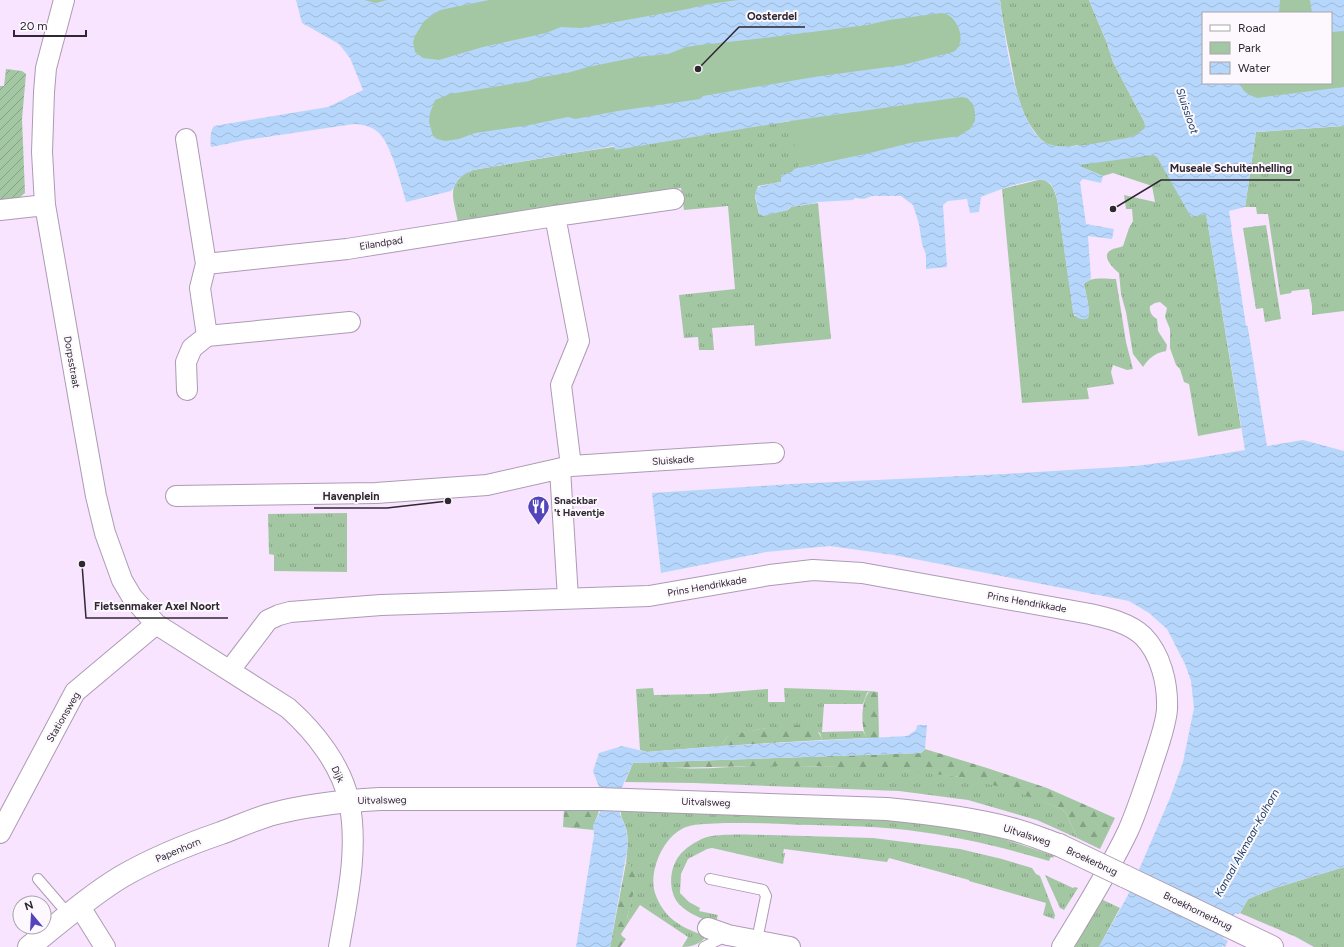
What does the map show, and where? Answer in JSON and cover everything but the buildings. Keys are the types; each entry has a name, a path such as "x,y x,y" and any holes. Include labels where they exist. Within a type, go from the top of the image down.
{"street":[{"name":"Dorpsstraat","path":"64,0 46,68 42,152 45,205 96,496 105,532 122,580 132,597 156,624 230,670"},
{"path":"186,139 206,264 200,288 207,336"},
{"name":"Eilandpad","path":"206,264 347,249 674,199"},
{"path":"0,210 45,205"},
{"path":"555,216 579,341 562,385 566,468 568,598"},
{"path":"187,390 186,362 192,348 207,336 350,322"},
{"name":"Sluiskade","path":"176,496 391,492 487,485 566,468 774,454"},
{"name":"Prins Hendrikkade","path":"230,670 268,620 290,612 381,605 649,596 782,573 813,570 862,572 1090,614 1117,621 1129,626 1142,635 1151,645 1164,675 1167,693 1167,711 1156,752 1128,831 1102,882 1062,947"},
{"name":"Stationsweg","path":"0,834 76,692 156,624"},
{"name":"Dijk","path":"230,670 288,708 315,736 336,767 348,801 352,822 350,872 339,947"},
{"name":"Uitvalsweg","path":"348,801 380,799 632,799 840,806 926,813 963,818 1013,829 1059,845"},
{"name":"Papenhorn","path":"29,947 102,889 137,868 154,860 199,840 269,815 295,809 348,801"},
{"name":"Broekerbrug","path":"1059,845 1124,876"},
{"name":"Broekhornerbrug","path":"1124,876 1272,947"},
{"path":"74,911 106,947"},
{"path":"706,938 728,935 790,947"}],"lane":[{"path":"38,879 74,911"},
{"path":"710,879 763,890 766,896 757,940"}],"green space":[{"path":"351,0 984,0 998,144 801,180 786,101 429,163"},
{"path":"1000,0 1089,0 1107,43 1113,62 1146,125 1206,213 1241,428 1198,436 1189,384 1184,382 1180,369 1176,365 1170,348 1170,329 1165,317 1167,308 1160,302 1150,306 1150,312 1157,319 1158,331 1167,345 1166,351 1153,356 1143,367 1133,354 1126,312 1121,294 1119,273 1109,262 1107,256 1111,250 1123,246 1133,221 1132,209 1126,209 1124,195 1155,202 1152,186 1113,173 1103,176 1079,166 1078,145 1064,147 1055,146 1047,144 1039,137 1029,124 1018,96 1004,28"},
{"path":"1114,0 1344,0 1344,94 1164,115"},
{"path":"6,69 22,71 26,74 22,119 25,193 19,198 0,204 0,86 4,86"},
{"path":"888,107 792,172 781,182 758,186 755,197 759,214 788,210 791,207 818,203 831,339 755,346 754,325 712,328 714,350 699,350 698,337 684,338 679,295 735,289 728,206 684,210 681,188 458,222 454,205 453,191 458,180 473,170 579,152"},
{"path":"1344,126 1344,311 1312,315 1309,289 1292,291 1291,293 1280,295 1268,214 1257,214 1256,207 1245,207 1256,132"},
{"path":"1042,179 1048,182 1052,187 1057,199 1074,316 1088,318 1088,305 1084,284 1087,281 1103,278 1116,279 1126,342 1133,369 1127,370 1113,365 1111,372 1114,384 1087,388 1089,399 1022,403 1002,189"},
{"path":"1266,225 1281,319 1265,322 1263,308 1256,309 1243,228"},
{"path":"347,513 347,572 274,571 274,555 269,554 268,514"},
{"path":"653,688 654,695 708,694 768,689 768,702 785,702 784,688 870,691 867,693 863,704 824,704 822,732 863,731 867,738 822,740 820,733 802,726 760,729 727,737 721,746 647,752 640,750 636,689"},
{"path":"870,691 878,692 879,738 867,738 863,728 863,707"},
{"path":"799,725 811,727 816,730 822,740 721,746 727,737 731,735 781,726"},
{"path":"925,749 1047,788 1115,818 1100,849 1077,838 1067,815 1062,809 1009,789 959,777 911,771 819,766 666,768 660,766 659,762 921,753"},
{"path":"659,762 660,766 673,768 827,766 918,771 949,775 1008,788 1062,809 1067,815 1077,838 1037,820 968,800 899,791 694,783 625,782 633,763"},
{"path":"564,809 599,809 594,824 594,830 563,827"},
{"path":"621,810 874,818 965,828 1054,856 1053,858 1051,857 1049,861 1014,851 961,839 925,832 892,828 754,823 700,824 686,827 678,831 665,846 656,865 653,884 655,893 663,910 669,916 689,930 706,936 702,941 696,944 682,947 688,937 640,905 630,920 627,918 634,890 630,865 626,863 628,845 626,828 621,815"},
{"path":"718,835 873,838 960,849 1002,859 1032,868 1036,874 1040,876 1055,915 1054,919 1043,915 1046,903 889,858 887,862 784,849 783,853 785,853 783,864 712,848 688,859 681,874 680,893 689,902 700,908 699,911 718,915 714,924 695,916 679,904 675,899 671,880 673,867 684,850 697,841 710,836"},
{"path":"626,863 633,868 635,876 633,894 627,918 630,920 621,934 626,939 620,947 610,947"},
{"path":"1344,867 1344,947 1314,947 1296,937 1240,913 1248,899 1275,888"},
{"path":"1045,875 1073,888 1078,888 1064,910 1060,908"},
{"path":"1101,899 1120,908 1099,947 1072,947"}],"water":[{"path":"296,0 364,0 376,3 387,0 489,0 440,10 424,21 413,42 415,52 423,58 439,60 483,47 546,33 561,27 581,28 688,9 707,4 739,0 1000,0 1014,79 1020,101 1028,121 1037,135 1048,144 1056,146 1076,146 1127,138 1136,135 1145,128 1144,121 1113,62 1107,43 1089,0 1280,0 1279,12 1202,12 1202,84 1240,84 1244,91 1257,98 1344,87 1344,126 1256,132 1245,207 1229,211 1267,446 1303,440 1344,451 1344,867 1275,888 1248,899 1240,913 1235,913 1223,938 1228,941 1225,947 1099,947 1128,895 1170,798 1183,762 1194,708 1191,681 1185,664 1167,629 1149,613 1129,601 894,555 830,546 766,552 661,573 652,493 791,484 1135,466 1245,450 1206,214 1191,217 1157,157 1153,155 1079,165 1103,176 1101,183 1083,179 1080,182 1086,224 1114,229 1112,239 1088,236 1091,279 1084,284 1089,308 1088,318 1081,319 1075,316 1073,312 1057,199 1052,185 1042,180 1025,182 981,197 979,212 970,213 967,199 948,201 943,205 947,267 926,269 926,255 913,205 901,196 872,196 864,199 855,198 853,200 818,202 791,207 788,210 768,215 763,216 759,214 755,194 757,188 781,182 781,175 792,172 794,169 910,143 959,136 970,129 975,121 973,104 967,98 962,97 790,121 615,150 614,146 473,170 459,178 451,191 406,202 397,170 384,139 375,130 363,125 354,124 245,140 211,147 210,139 214,126 328,107 363,90 350,58 339,44 302,23","holes":["941,13 947,14 952,18 959,29 960,42 958,48 953,52 903,65 814,77 703,96 700,99 575,119 568,117 530,125 475,133 459,139 445,141 437,139 433,136 429,122 430,113 435,100 450,94 529,81 637,57 668,54 686,47 867,25 889,20"]},
{"path":"1310,0 1344,0 1344,31 1332,32 1332,12 1312,12"},
{"path":"917,725 927,725 925,749 921,753 633,763 622,787 620,814 626,828 628,845 610,947 576,947 594,835 593,825 600,812 599,787 593,771 599,753 622,746 647,752 721,746 907,736 916,730"}],"pier":[{"path":"1231,227 1233,227 1250,325 1246,326"}],"place":[{"name":"Oosterdel","path":"698,69"},
{"name":"Museale Schuitenhelling","path":"1113,209"},
{"name":"Havenplein","path":"448,501"},
{"name":"Snackbar 't Haventje","path":"539,526"},
{"name":"Fietsenmaker Axel Noort","path":"82,564"}],"water label":[{"name":"Sluissloot","path":"1187,111"},
{"name":"Kanaal Alkmaar-Kolhorn","path":"1247,843"}]}
